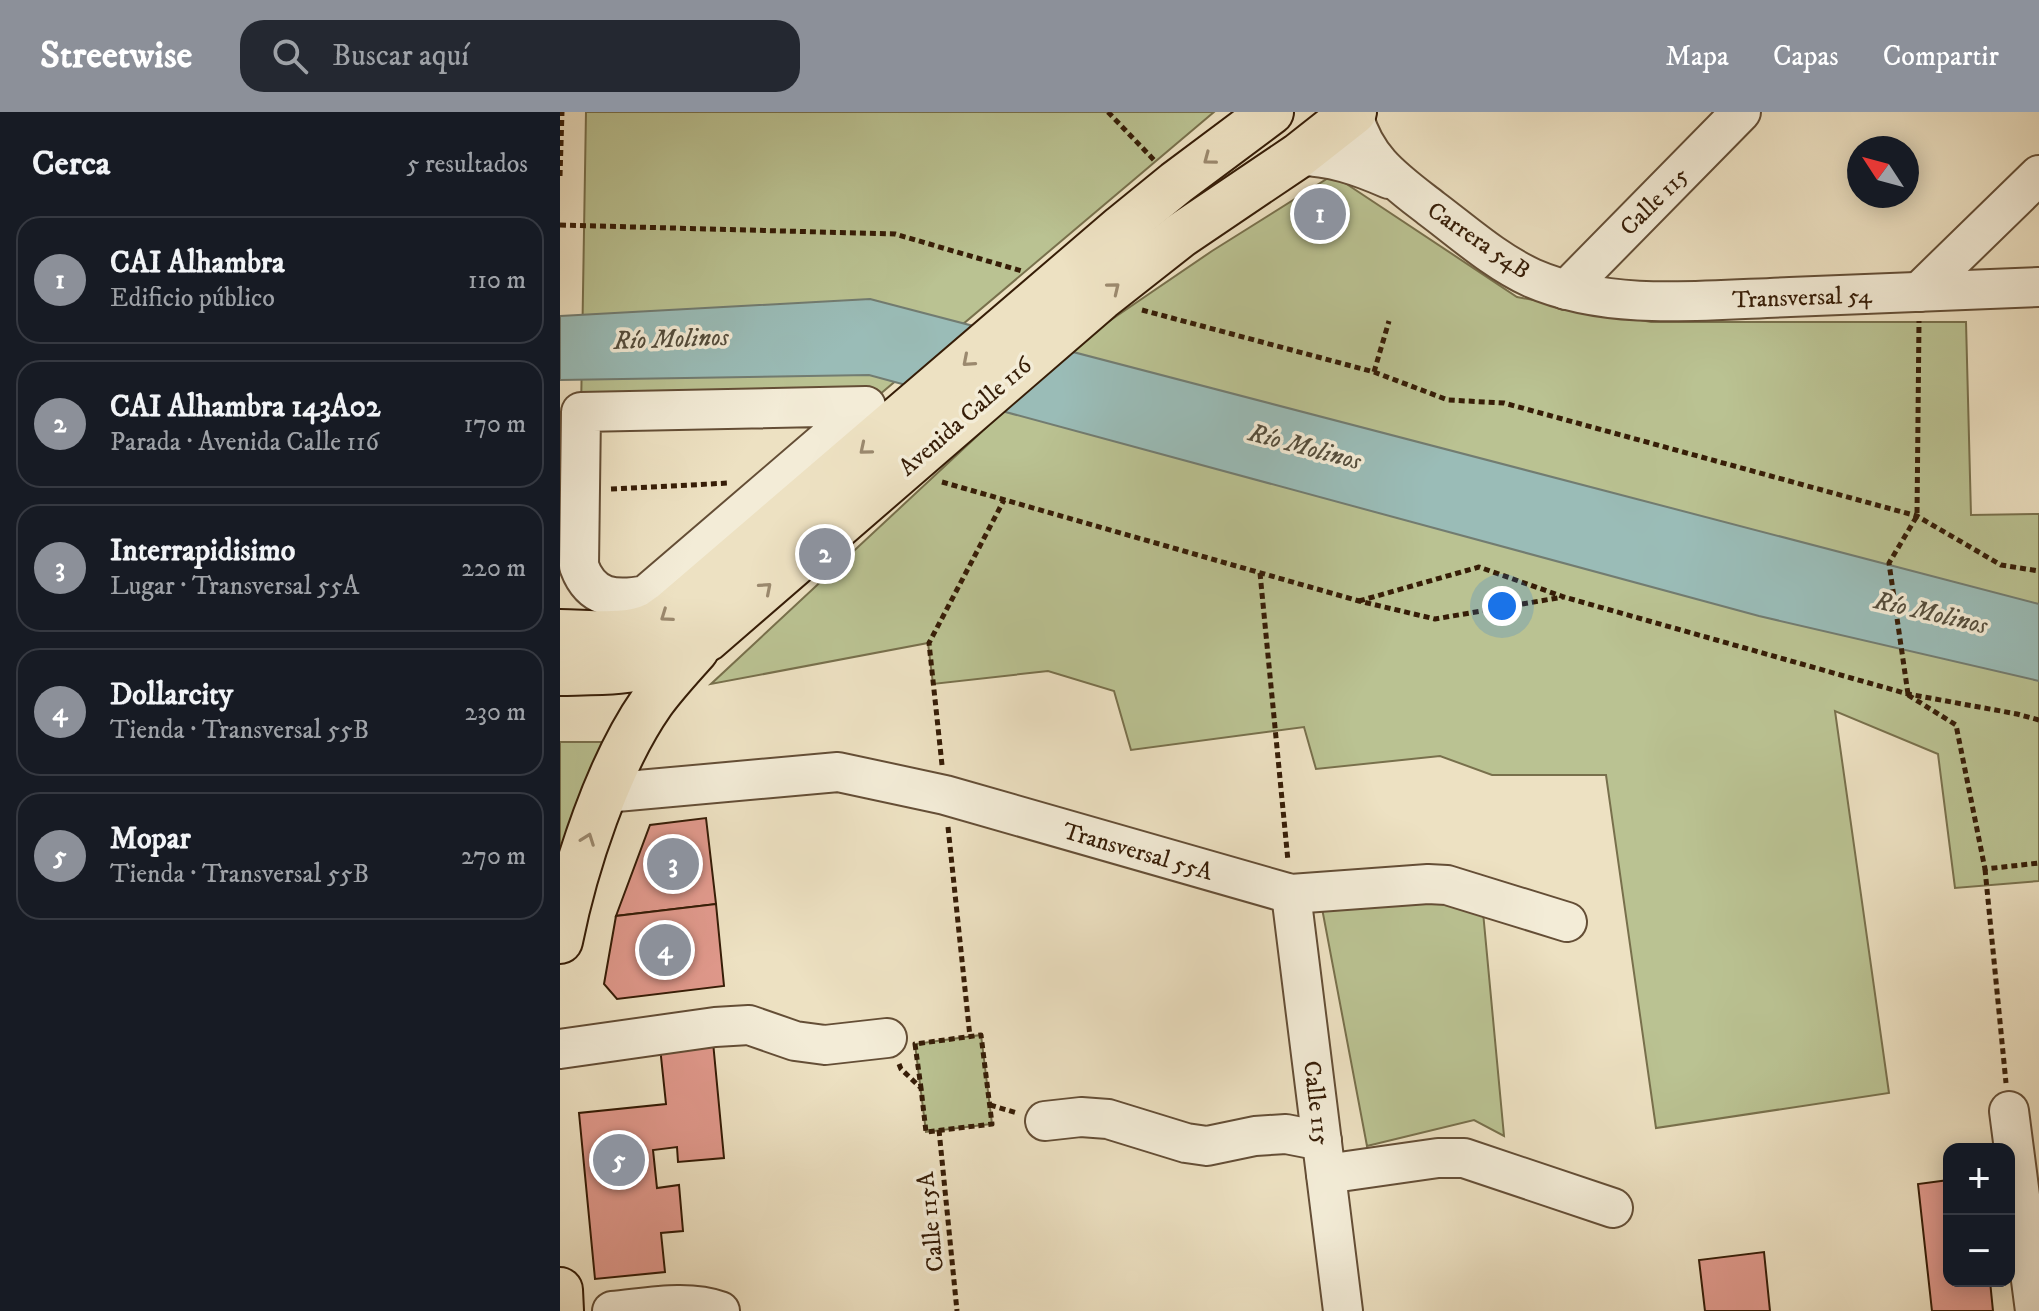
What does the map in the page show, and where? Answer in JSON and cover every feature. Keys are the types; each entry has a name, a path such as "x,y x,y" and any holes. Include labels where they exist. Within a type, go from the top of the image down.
{"main road":[{"name":"Avenida Calle 116","path":"560,632 616,633 657,624 1176,183 1271,112"},
{"name":"Avenida Calle 116","path":"560,673 639,669 673,659 707,639 1101,298 1181,235 1330,133 1353,112"},
{"path":"560,941 573,886 605,793 627,745 652,702 707,639"},
{"path":"560,1290 561,1311"}],"street":[{"name":"Carrera 54B","path":"1353,112 1366,149 1396,181 1506,264 1566,290"},
{"name":"Calle 115","path":"1566,290 1741,112"},
{"name":"Carrera 54B","path":"1298,156 1334,159 1396,181"},
{"path":"1919,292 2039,175"},
{"name":"Transversal 54","path":"1566,290 1627,300 1697,301 2039,287"},
{"path":"866,406 646,595 625,599 608,597 584,579 579,566 580,490 581,412 866,406"},
{"name":"Transversal 55A","path":"627,745 660,770 708,783"},
{"name":"Transversal 55A","path":"605,793 838,772 945,795 1291,894 1447,885 1567,922"},
{"name":"Calle 115","path":"1291,894 1343,1311"},
{"path":"560,1049 749,1025 795,1041 825,1045 887,1038"},
{"path":"2009,1111 2034,1262 2035,1311"},
{"path":"1045,1121 1081,1117 1108,1119 1186,1143 1207,1146 1255,1136 1286,1134 1324,1157 1464,1158 1613,1208"},
{"path":"612,1311 686,1305 720,1311"}],"path":[{"path":"560,176 562,112"},
{"path":"1108,112 1176,183"},
{"path":"560,225 895,234 1059,281"},
{"path":"1906,694 1902,644 1889,563 1917,516 1919,292"},
{"path":"1101,298 1374,372 1448,400 1504,403 1917,516 2001,565 2039,571"},
{"path":"1374,372 1389,321"},
{"path":"902,471 1359,601 1435,619 1564,597"},
{"path":"580,490 780,480"},
{"path":"970,1037 929,643 1004,500"},
{"path":"1359,601 1479,567 1564,597 1906,694 2039,720"},
{"path":"1260,572 1291,894"},
{"path":"1906,694 1956,725 1985,869 2009,1111"},
{"path":"1985,869 2039,863"},
{"path":"981,1035 992,1124 939,1130 926,1132 915,1044 981,1035"},
{"name":"Calle 115A","path":"939,1130 957,1311"}],"green space":[{"path":"586,112 1214,112 866,406 581,412"},
{"path":"1333,175 1517,297 1651,322 1966,322 1971,515 2039,514 2039,881 1955,888 1938,754 1835,711 1889,1093 1656,1128 1606,775 1492,775 1440,756 1316,769 1304,727 1131,750 1114,691 1048,671 933,684 928,643 711,684 1077,343 1212,251"},
{"path":"560,742 607,742 560,863"},
{"path":"1435,898 1483,912 1504,1136 1474,1120 1367,1146 1321,903"},
{"path":"981,1035 992,1124 926,1132 915,1044"}],"water":[{"name":"Río Molinos","path":"870,299 2039,604 2039,681 1759,616 869,375 560,380 560,316"}],"building":[{"path":"1322,192 1341,220 1319,236 1300,208"},
{"path":"706,818 716,904 616,916 650,825"},
{"path":"716,904 724,986 617,999 604,984 616,916"},
{"path":"713,1042 724,1158 678,1162 677,1147 653,1150 657,1188 679,1185 683,1231 661,1233 665,1272 595,1279 579,1113 666,1104 660,1047"},
{"path":"1943,1181 1943,1287 1991,1287 1993,1311 1932,1311 1918,1184"},
{"path":"1764,1252 1770,1311 1705,1311 1699,1260"}],"place":[{"name":"CAI Alhambra","path":"1320,214"},
{"name":"CAI Alhambra 143A02","path":"825,554"},
{"name":"Interrapidisimo","path":"673,864"},
{"name":"Dollarcity","path":"665,950"},
{"name":"Mopar","path":"619,1160"}]}
